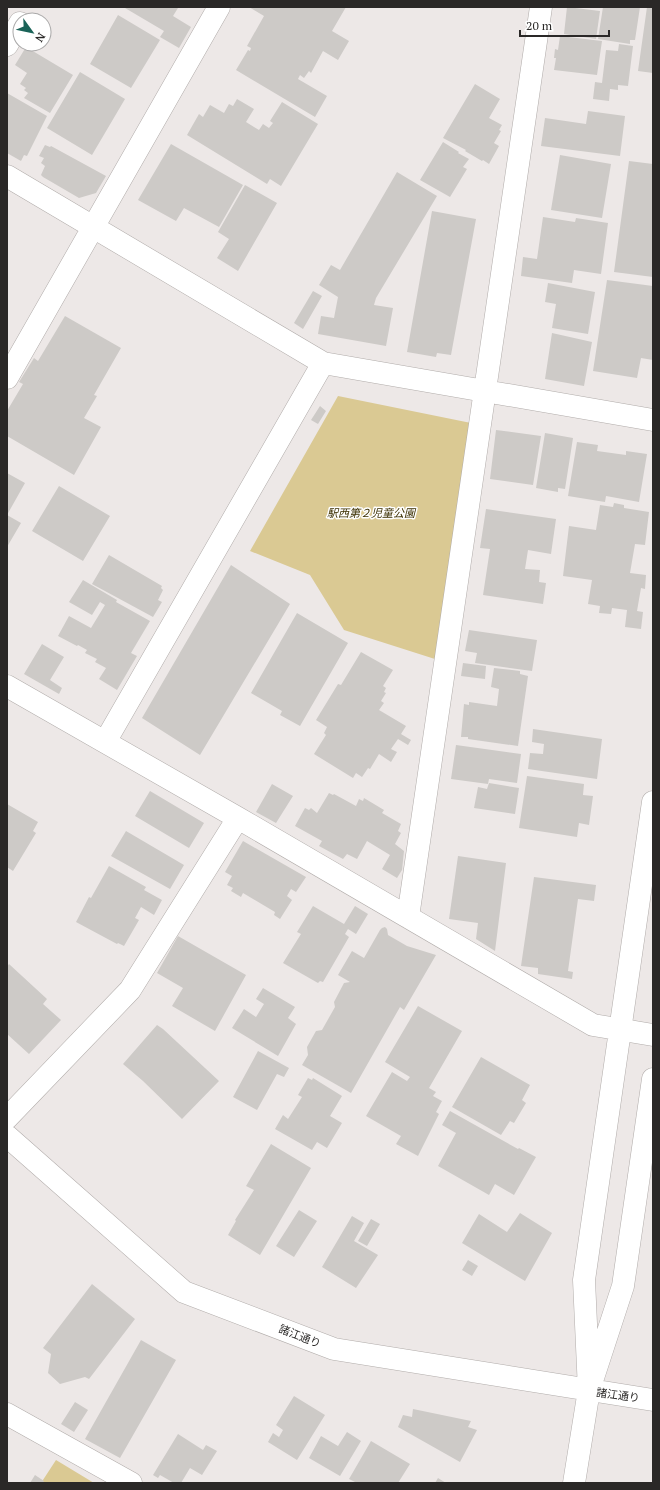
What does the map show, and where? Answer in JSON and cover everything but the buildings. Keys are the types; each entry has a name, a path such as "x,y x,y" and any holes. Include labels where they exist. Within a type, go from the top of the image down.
{"street":[{"path":"7,378 219,7"},
{"path":"408,917 486,392 541,7"},
{"path":"7,176 323,363 653,420"},
{"path":"105,742 323,363"},
{"path":"7,686 238,818 593,1025 653,1035"},
{"path":"589,1390 584,1280 653,802"},
{"path":"7,1118 130,990 238,818"},
{"path":"574,1483 589,1390 623,1286 653,1079"},
{"name":"諸江通り","path":"7,1136 184,1292 334,1349 653,1400"},
{"path":"7,1414 131,1483"}],"green space":[{"name":"駅西第２児童公園","path":"338,396 471,423 438,660 344,630 310,575 250,551"},
{"path":"56,1460 94,1483 41,1483"}]}
